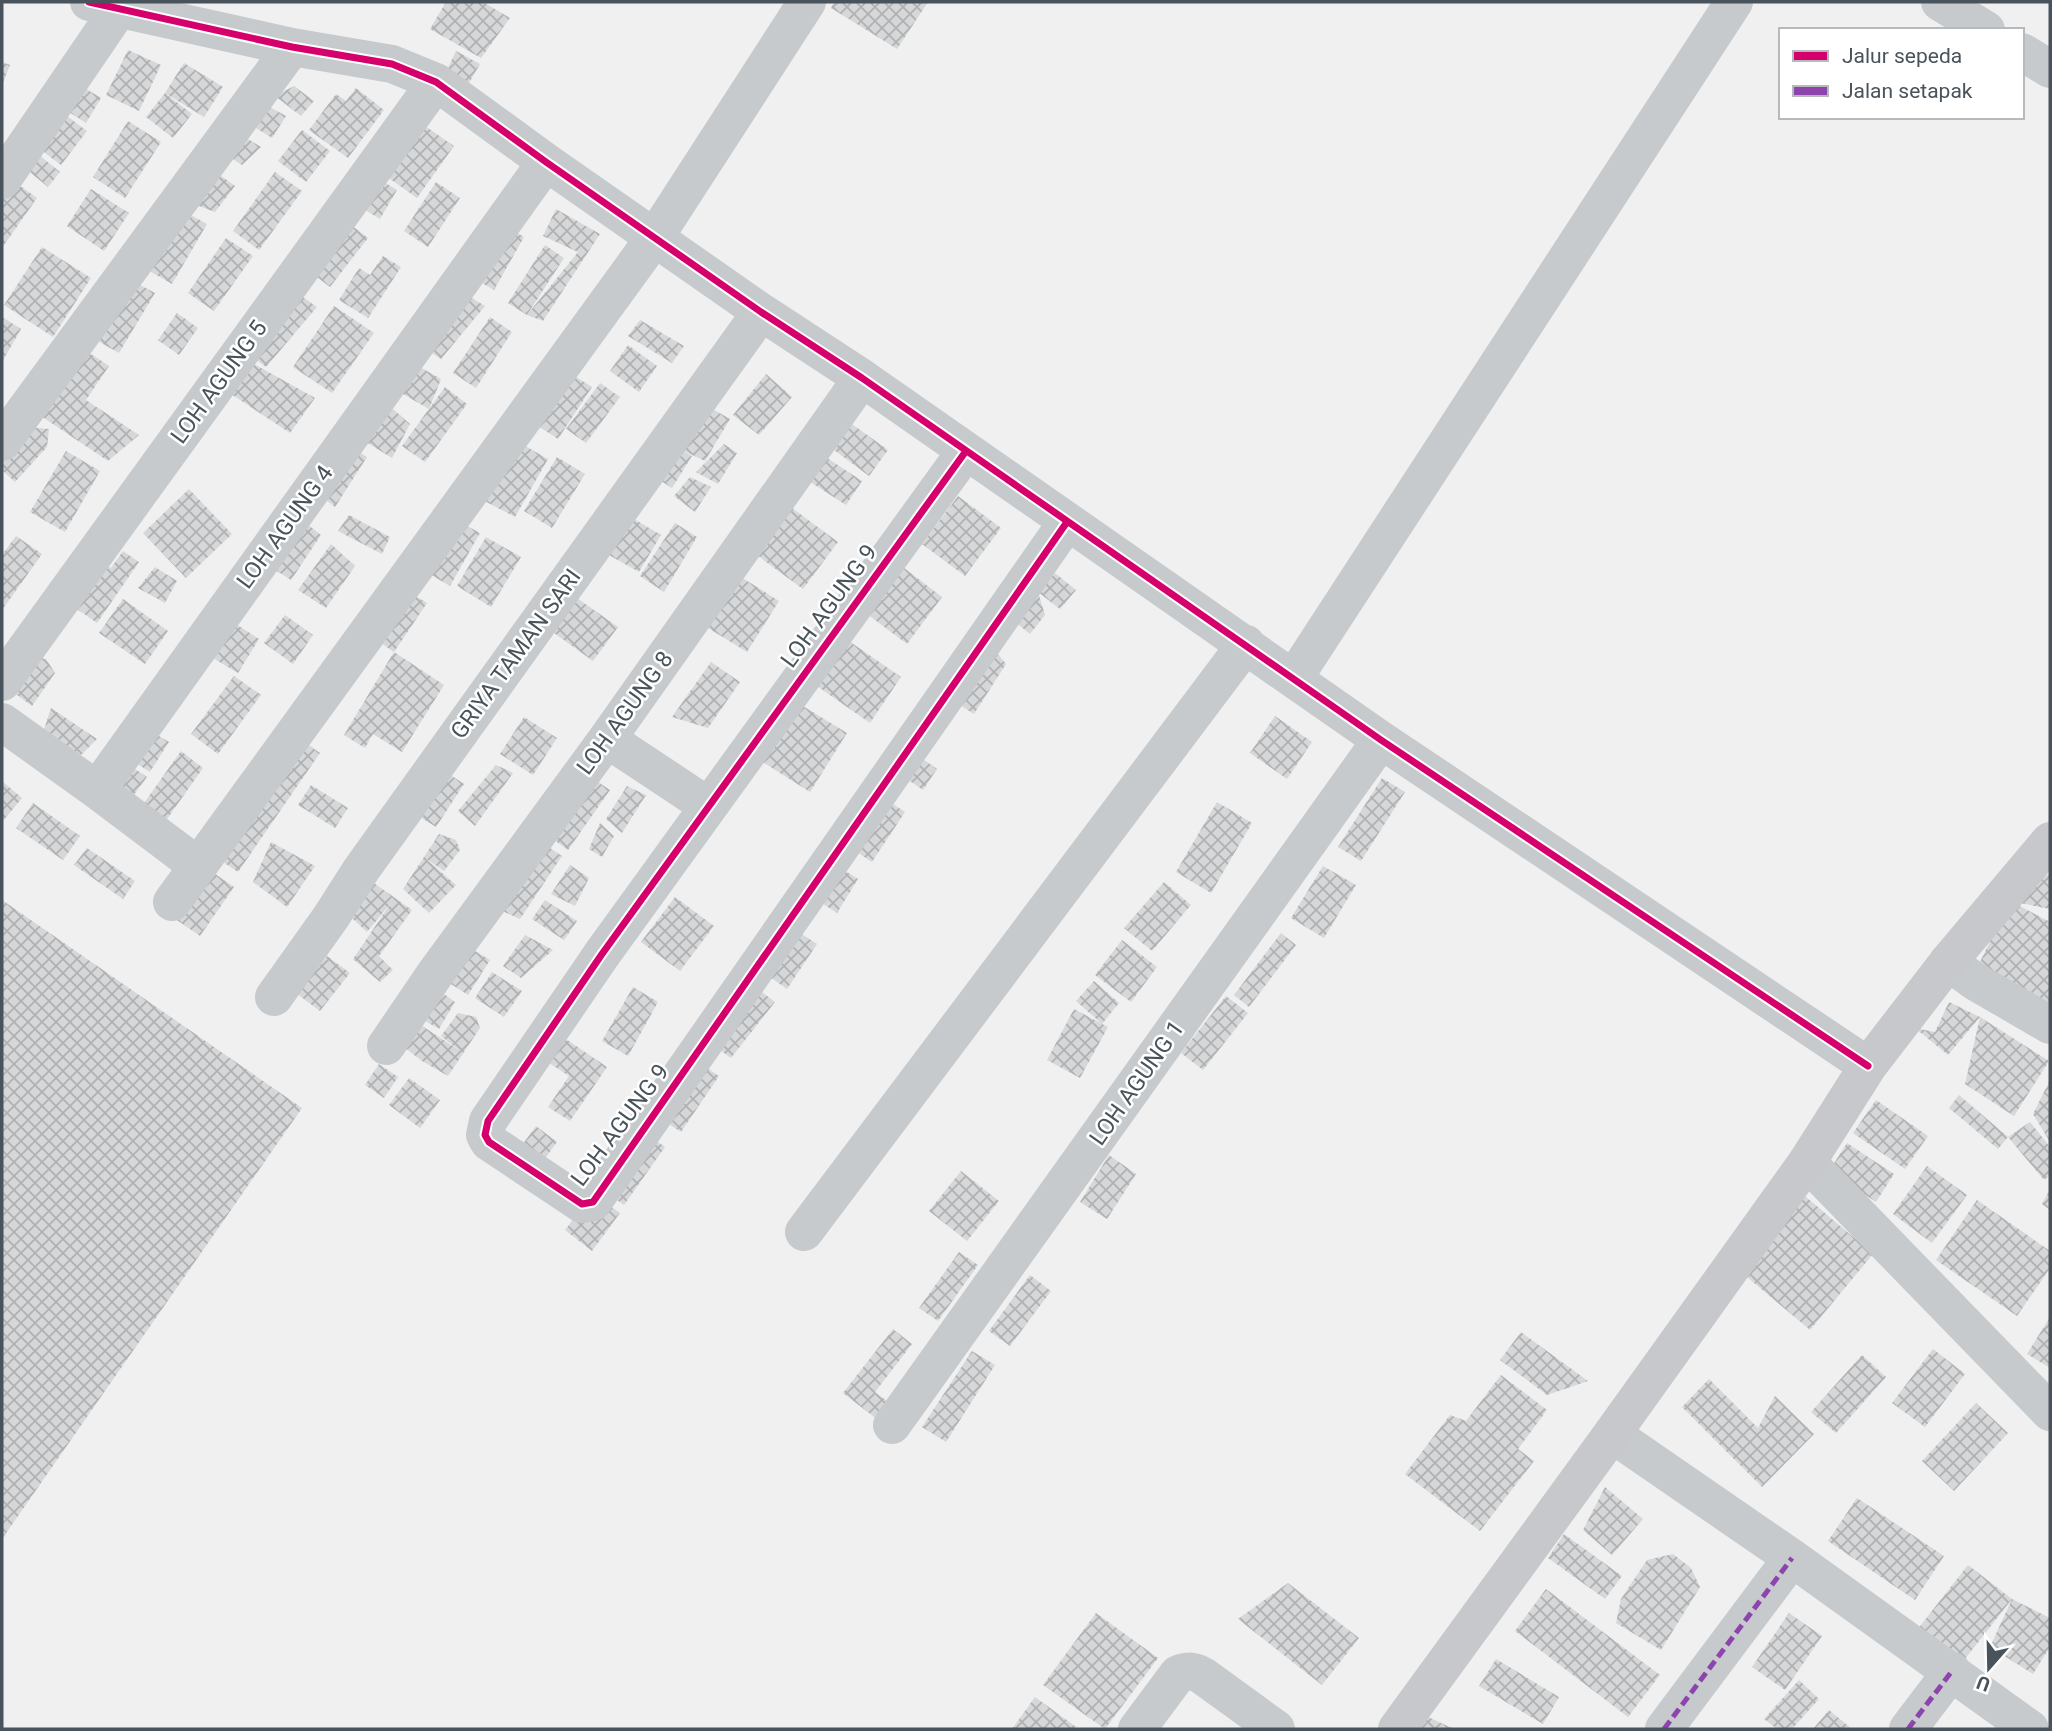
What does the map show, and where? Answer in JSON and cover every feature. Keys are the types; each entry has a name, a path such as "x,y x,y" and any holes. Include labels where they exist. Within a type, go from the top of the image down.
{"main road":[{"path":"1397,1729 1807,1162 1868,1066 1948,962 2050,841"}],"street":[{"path":"172,902 655,237 807,2"},
{"path":"1294,678 1734,2"},
{"path":"1940,2 1983,28"},
{"path":"2,180 103,6 292,47 392,64 436,82 761,312 1246,644 1381,740 1868,1066"},
{"path":"2,442 292,47"},
{"path":"2024,53 2050,69"},
{"name":"LOH AGUNG 5","path":"2,682 436,82"},
{"name":"LOH AGUNG 4","path":"97,790 546,162"},
{"name":"GRIYA TAMAN SARI","path":"275,997 369,859 761,312"},
{"name":"LOH AGUNG 8","path":"386,1046 862,379"},
{"name":"LOH AGUNG 9","path":"966,451 602,954 488,1121 485,1135 489,1142 582,1204 593,1202 1067,522"},
{"path":"804,1232 1246,644"},
{"path":"2,722 198,866"},
{"path":"607,739 708,806"},
{"name":"LOH AGUNG 1","path":"892,1425 1381,740"},
{"path":"1948,962 1976,982 2050,1024"},
{"path":"1807,1162 2050,1412"},
{"path":"1612,1434 1792,1558 2030,1729"},
{"path":"1664,1729 1792,1558"},
{"path":"1137,1729 1178,1674 1187,1671 1203,1676 1276,1729"},
{"path":"1908,1729 1952,1671"}],"building":[{"path":"446,2 483,2 510,18 481,58 430,29"},
{"path":"834,2 928,2 897,49 831,8"},
{"path":"128,50 161,65 139,111 106,95"},
{"path":"456,51 480,64 466,88 443,78"},
{"path":"2,62 10,65 2,85"},
{"path":"184,63 223,87 204,117 165,93"},
{"path":"294,86 314,101 301,116 275,96"},
{"path":"83,87 101,98 86,123 69,112"},
{"path":"356,88 384,110 348,158 309,130 336,94 346,101"},
{"path":"165,93 192,114 173,138 146,117"},
{"path":"257,100 286,116 272,138 243,120"},
{"path":"59,110 87,131 61,165 33,144"},
{"path":"412,117 454,146 417,198 376,169"},
{"path":"128,121 161,142 125,198 93,177"},
{"path":"302,130 330,151 306,182 278,161"},
{"path":"237,132 261,147 242,165 225,154"},
{"path":"33,150 60,172 48,187 20,164"},
{"path":"213,170 235,186 215,212 196,205"},
{"path":"275,172 302,191 259,250 233,231"},
{"path":"374,176 397,190 380,219 357,205"},
{"path":"11,179 37,198 2,248 2,192"},
{"path":"436,182 460,198 428,247 404,231"},
{"path":"91,189 129,213 104,251 67,226"},
{"path":"180,209 207,224 172,284 146,269"},
{"path":"556,209 600,234 543,321 527,315 578,252 543,236"},
{"path":"346,221 368,238 330,287 309,271"},
{"path":"506,226 524,237 494,290 475,279"},
{"path":"226,238 253,256 214,311 188,293"},
{"path":"545,245 564,258 527,315 508,303"},
{"path":"42,247 91,278 53,337 4,305"},
{"path":"383,256 401,267 368,318 339,300 359,268 370,275"},
{"path":"131,280 155,293 119,353 96,340"},
{"path":"290,288 317,307 266,367 244,351"},
{"path":"459,290 485,306 441,359 418,344"},
{"path":"334,306 374,333 332,393 293,367"},
{"path":"177,313 198,328 179,355 158,340"},
{"path":"2,317 21,329 2,362"},
{"path":"490,317 512,332 476,388 453,373"},
{"path":"640,320 684,346 672,363 628,336"},
{"path":"628,345 657,366 639,392 610,371"},
{"path":"79,346 109,366 86,400 139,435 108,461 35,412"},
{"path":"245,359 315,398 290,433 225,390"},
{"path":"409,361 441,379 429,409 389,386"},
{"path":"565,370 592,387 558,439 532,422"},
{"path":"766,374 792,397 759,435 733,415"},
{"path":"600,383 620,397 586,443 566,429"},
{"path":"445,387 467,404 425,462 402,446"},
{"path":"386,403 410,424 392,458 358,437"},
{"path":"702,403 730,419 705,461 682,450 692,456 672,488 647,472"},
{"path":"845,419 888,450 869,476 826,444"},
{"path":"28,427 49,429 47,447 15,482 2,470 2,457"},
{"path":"511,438 548,459 515,517 477,497"},
{"path":"346,444 367,457 335,507 313,490"},
{"path":"724,444 737,453 718,484 696,472"},
{"path":"66,451 100,471 65,532 30,512"},
{"path":"821,454 862,481 846,505 804,478"},
{"path":"557,457 585,474 552,528 524,511"},
{"path":"690,477 711,487 695,512 674,496"},
{"path":"189,489 232,534 186,578 143,533"},
{"path":"958,496 1001,528 965,576 922,544"},
{"path":"788,505 838,542 803,589 754,553"},
{"path":"349,515 390,537 382,554 338,531"},
{"path":"297,516 321,535 291,580 263,562"},
{"path":"629,516 661,535 639,572 607,554"},
{"path":"456,520 480,533 450,586 426,572"},
{"path":"675,523 697,537 664,592 640,576"},
{"path":"16,536 42,554 2,610 2,555"},
{"path":"486,537 521,557 491,607 457,586"},
{"path":"331,544 355,566 326,608 298,590"},
{"path":"123,551 139,562 97,623 77,609 101,561 111,568"},
{"path":"899,564 942,597 907,644 863,611"},
{"path":"155,567 177,581 165,603 138,588"},
{"path":"1055,573 1076,590 1060,609 1038,592"},
{"path":"741,577 779,601 747,652 708,628"},
{"path":"401,587 427,603 394,652 369,635"},
{"path":"567,591 618,627 593,661 543,625"},
{"path":"1038,592 1045,615 1030,634 1015,622"},
{"path":"123,599 168,631 145,664 99,633"},
{"path":"285,615 313,635 293,664 264,643"},
{"path":"228,619 259,639 238,673 206,654"},
{"path":"846,639 901,677 870,723 814,684"},
{"path":"994,649 1006,664 974,714 958,704"},
{"path":"394,652 444,685 402,752 373,734 365,748 344,735"},
{"path":"28,656 46,659 55,673 32,706 6,687"},
{"path":"711,662 740,682 708,728 672,717"},
{"path":"234,676 261,695 218,754 191,734"},
{"path":"798,703 847,733 810,792 761,761"},
{"path":"51,708 97,739 73,763 41,739"},
{"path":"1275,716 1312,742 1287,779 1250,753"},
{"path":"524,717 557,738 533,775 500,754"},
{"path":"144,727 169,742 150,772 125,756"},
{"path":"296,736 320,753 238,872 214,856"},
{"path":"181,751 203,768 160,829 137,813"},
{"path":"916,754 937,769 923,790 901,775"},
{"path":"120,759 147,777 133,796 113,781"},
{"path":"496,765 513,773 475,826 458,811"},
{"path":"440,768 464,784 436,827 412,812"},
{"path":"1382,778 1405,792 1361,861 1338,847"},
{"path":"595,780 610,790 568,850 546,834"},
{"path":"2,781 22,798 4,820 2,818"},
{"path":"311,785 348,808 335,828 298,805"},
{"path":"627,786 646,795 622,833 606,819"},
{"path":"884,798 905,812 872,862 851,848"},
{"path":"1217,802 1252,823 1211,893 1176,872"},
{"path":"33,803 80,836 63,860 16,828"},
{"path":"600,823 614,836 602,857 589,849"},
{"path":"439,834 456,840 460,850 444,871 425,858 456,885 429,913 403,889"},
{"path":"271,842 315,866 287,907 253,882"},
{"path":"541,842 562,856 520,919 500,910"},
{"path":"87,848 135,881 123,899 74,865"},
{"path":"570,865 589,878 575,906 551,894"},
{"path":"1323,866 1356,885 1324,938 1291,918"},
{"path":"839,867 858,879 837,913 817,900"},
{"path":"208,869 234,887 200,936 174,918"},
{"path":"2040,871 2050,876 2050,909 2010,901"},
{"path":"364,876 412,910 379,956 393,970 380,982 353,959 391,903 367,932 342,909"},
{"path":"1164,882 1191,905 1152,951 1124,928"},
{"path":"675,897 714,926 680,971 641,942"},
{"path":"2,900 302,1108 2,1539"},
{"path":"545,900 577,921 564,940 532,919"},
{"path":"2010,901 2050,922 2050,1007 1976,970"},
{"path":"794,929 817,944 787,989 764,973"},
{"path":"1281,933 1296,945 1249,1007 1234,995"},
{"path":"525,935 553,950 521,978 503,966"},
{"path":"1122,940 1157,967 1131,1002 1095,975"},
{"path":"465,945 490,960 468,995 437,975"},
{"path":"327,956 350,973 320,1011 285,985 317,969"},
{"path":"492,972 522,991 504,1017 475,998"},
{"path":"1094,981 1119,1003 1102,1024 1076,1001"},
{"path":"633,987 658,1002 628,1056 602,1041"},
{"path":"758,989 775,1002 731,1058 714,1046"},
{"path":"440,991 455,1002 439,1029 420,1018"},
{"path":"1226,996 1248,1013 1203,1070 1181,1053"},
{"path":"1949,1002 1980,1017 1948,1055 1915,1028 1935,1032"},
{"path":"1074,1009 1108,1027 1080,1078 1047,1060"},
{"path":"458,1013 476,1017 480,1028 448,1076 400,1044 413,1020 459,1050 441,1036"},
{"path":"1980,1017 2049,1061 2014,1116 1965,1084"},
{"path":"560,1035 607,1067 570,1121 548,1107 569,1076 543,1059"},
{"path":"379,1064 398,1077 384,1098 365,1085"},
{"path":"701,1064 719,1076 681,1132 663,1120"},
{"path":"409,1078 440,1100 420,1128 389,1105"},
{"path":"2050,1080 2050,1142 2033,1114"},
{"path":"1959,1095 2008,1137 1998,1149 1949,1108"},
{"path":"1876,1100 1928,1136 1905,1169 1853,1133"},
{"path":"2030,1122 2050,1147 2050,1175 2044,1180 2008,1137"},
{"path":"536,1126 557,1142 538,1168 517,1152"},
{"path":"651,1137 665,1147 624,1205 610,1195"},
{"path":"1847,1143 1894,1174 1876,1202 1829,1171"},
{"path":"1109,1155 1136,1174 1107,1219 1080,1202"},
{"path":"1927,1166 1967,1195 1932,1243 1893,1214"},
{"path":"961,1171 999,1201 967,1241 929,1211"},
{"path":"2050,1189 2050,1210 2042,1204"},
{"path":"1805,1196 1873,1254 1810,1330 1741,1272"},
{"path":"1977,1200 2050,1251 2050,1268 2017,1316 1936,1260"},
{"path":"606,1203 620,1213 592,1251 565,1230 583,1207"},
{"path":"959,1252 978,1265 938,1321 919,1308"},
{"path":"1030,1275 1051,1291 1010,1346 989,1331"},
{"path":"2050,1317 2050,1368 2027,1354"},
{"path":"893,1329 912,1344 875,1392 891,1404 878,1420 843,1393"},
{"path":"1521,1332 1588,1381 1547,1395 1500,1360"},
{"path":"1933,1349 1965,1374 1925,1427 1892,1403"},
{"path":"972,1351 995,1365 946,1442 922,1427"},
{"path":"1862,1355 1886,1377 1836,1433 1811,1412"},
{"path":"1501,1375 1547,1410 1518,1449 1534,1461 1480,1531 1405,1474 1450,1415 1466,1421"},
{"path":"1709,1379 1758,1428 1775,1396 1814,1434 1762,1487 1682,1407"},
{"path":"1976,1403 2008,1433 1954,1491 1922,1461"},
{"path":"1605,1487 1643,1519 1612,1555 1583,1530"},
{"path":"1857,1498 1944,1556 1915,1600 1828,1541"},
{"path":"1564,1534 1622,1576 1605,1599 1548,1558"},
{"path":"1673,1554 1691,1568 1700,1587 1661,1650 1616,1623 1621,1599 1647,1560"},
{"path":"1968,1565 2012,1599 1961,1664 1917,1630"},
{"path":"1288,1583 1359,1638 1322,1685 1238,1619"},
{"path":"1546,1589 1660,1675 1628,1717 1515,1631"},
{"path":"2012,1599 2050,1618 2050,1647 2033,1674 1990,1647"},
{"path":"1096,1613 1158,1658 1105,1729 1043,1685"},
{"path":"1789,1613 1822,1636 1785,1690 1752,1667"},
{"path":"1496,1659 1559,1697 1543,1724 1479,1686"},
{"path":"1799,1680 1819,1699 1792,1729 1777,1729 1764,1719"},
{"path":"1035,1697 1079,1729 1012,1729"},
{"path":"1829,1710 1852,1729 1813,1729"},
{"path":"1426,1716 1454,1729 1420,1729"}],"marked path":[{"path":"1664,1729 1792,1558"},
{"path":"1908,1729 1952,1671"}],"cycle path":[{"path":"89,2 292,47 392,64 436,82 761,312 862,378 1381,740 1868,1066"},
{"path":"966,451 602,954 488,1121 485,1135 489,1142 582,1204 593,1202 1067,522"}]}
